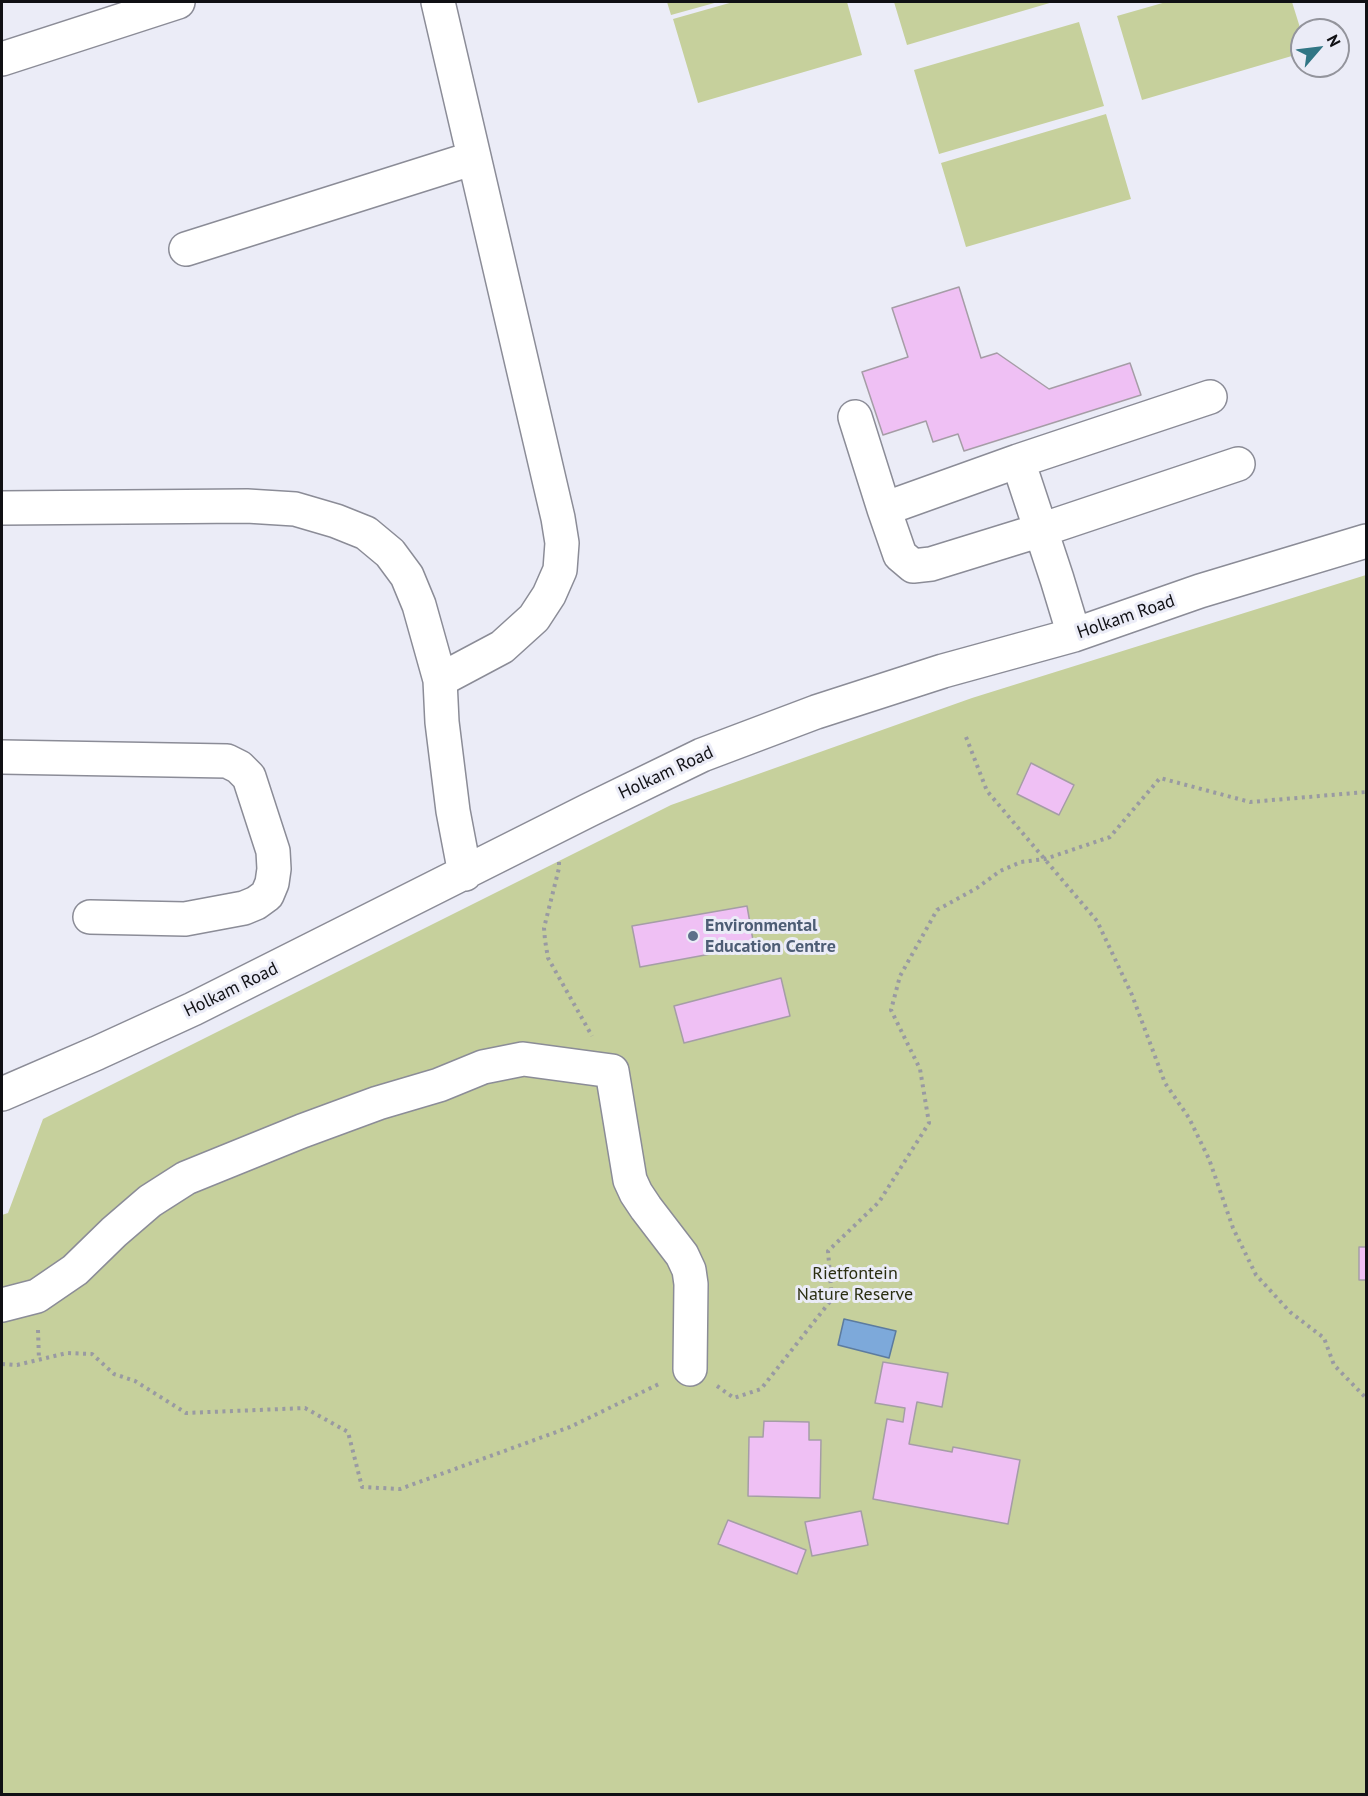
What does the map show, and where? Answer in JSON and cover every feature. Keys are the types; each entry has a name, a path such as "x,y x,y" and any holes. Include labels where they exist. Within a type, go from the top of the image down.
{"street":[{"path":"2,58 178,2"},
{"path":"438,2 562,543 560,570 549,595 534,618 502,647 440,680"},
{"path":"186,249 474,158"},
{"path":"884,509 1018,461 1210,397"},
{"path":"855,417 900,555 913,566 931,564 1041,530 1238,464"},
{"path":"1018,461 1074,635"},
{"path":"2,508 246,506 296,509 366,533 390,553 407,576 419,605 440,680 442,722 453,811 465,874"},
{"name":"Holkam Road","path":"2,1094 192,1009 702,755 816,712 943,671 1074,635 1200,591 1366,541"},
{"path":"2,757 227,761 239,766 249,777 273,851 274,869 267,895 244,908 185,919 90,917"},
{"path":"2,1305 37,1296 75,1270 150,1201 186,1178 302,1131 439,1085 483,1067 524,1059 612,1071 630,1180 641,1201 682,1255 689,1270 692,1284 690,1369"}],"path":[{"path":"966,737 987,791 1097,921 1132,995 1165,1083 1189,1118 1209,1160 1233,1228 1256,1275 1290,1312 1324,1338 1334,1365 1366,1398"},
{"path":"2,1364 17,1365 67,1353 92,1354 114,1374 135,1381 186,1413 304,1408 348,1432 362,1487 400,1488 570,1427 690,1369 734,1398 761,1389 832,1299 828,1251 879,1202 929,1123 920,1069 891,1010 900,976 937,910 977,888 1000,871 1021,862 1046,859 1110,837 1160,778 1250,802 1366,792"},
{"path":"550,830 559,868 544,928 548,958 612,1071"}],"green space":[{"path":"667,2 718,2 671,15"},
{"path":"733,2 847,2 862,55 698,103 673,19"},
{"path":"894,2 1053,2 907,45"},
{"path":"1166,2 1292,2 1297,18 1290,18 1290,57 1142,100 1117,16"},
{"path":"1079,22 1104,106 939,154 914,70"},
{"path":"1106,114 1131,199 966,247 941,163"},
{"name":"Rietfontein Nature Reserve","path":"1366,575 1366,1794 2,1794 2,1215 8,1213 43,1119 671,805 972,698"}],"water":[{"path":"844,1319 896,1331 889,1358 838,1345"}],"building":[{"path":"959,287 981,358 997,353 1049,389 1130,363 1141,395 964,451 958,434 933,442 926,421 883,435 862,372 908,357 892,308"},
{"path":"1031,763 1074,785 1059,815 1017,794"},
{"name":"Environmental Education Centre","path":"747,906 754,946 640,967 632,926"},
{"path":"781,978 790,1016 684,1043 674,1006"},
{"path":"1359,1247 1366,1247 1366,1280 1359,1280"},
{"path":"883,1362 948,1373 942,1407 917,1402 909,1444 952,1452 953,1447 1020,1460 1008,1524 873,1499 887,1419 903,1422 905,1408 875,1403"},
{"path":"764,1421 809,1422 809,1440 821,1440 820,1498 748,1496 749,1437 763,1437"},
{"path":"861,1511 868,1545 812,1556 805,1522"},
{"path":"728,1520 806,1550 797,1574 718,1544"}],"place":[{"name":"Environmental Education Centre","path":"693,936"}]}
